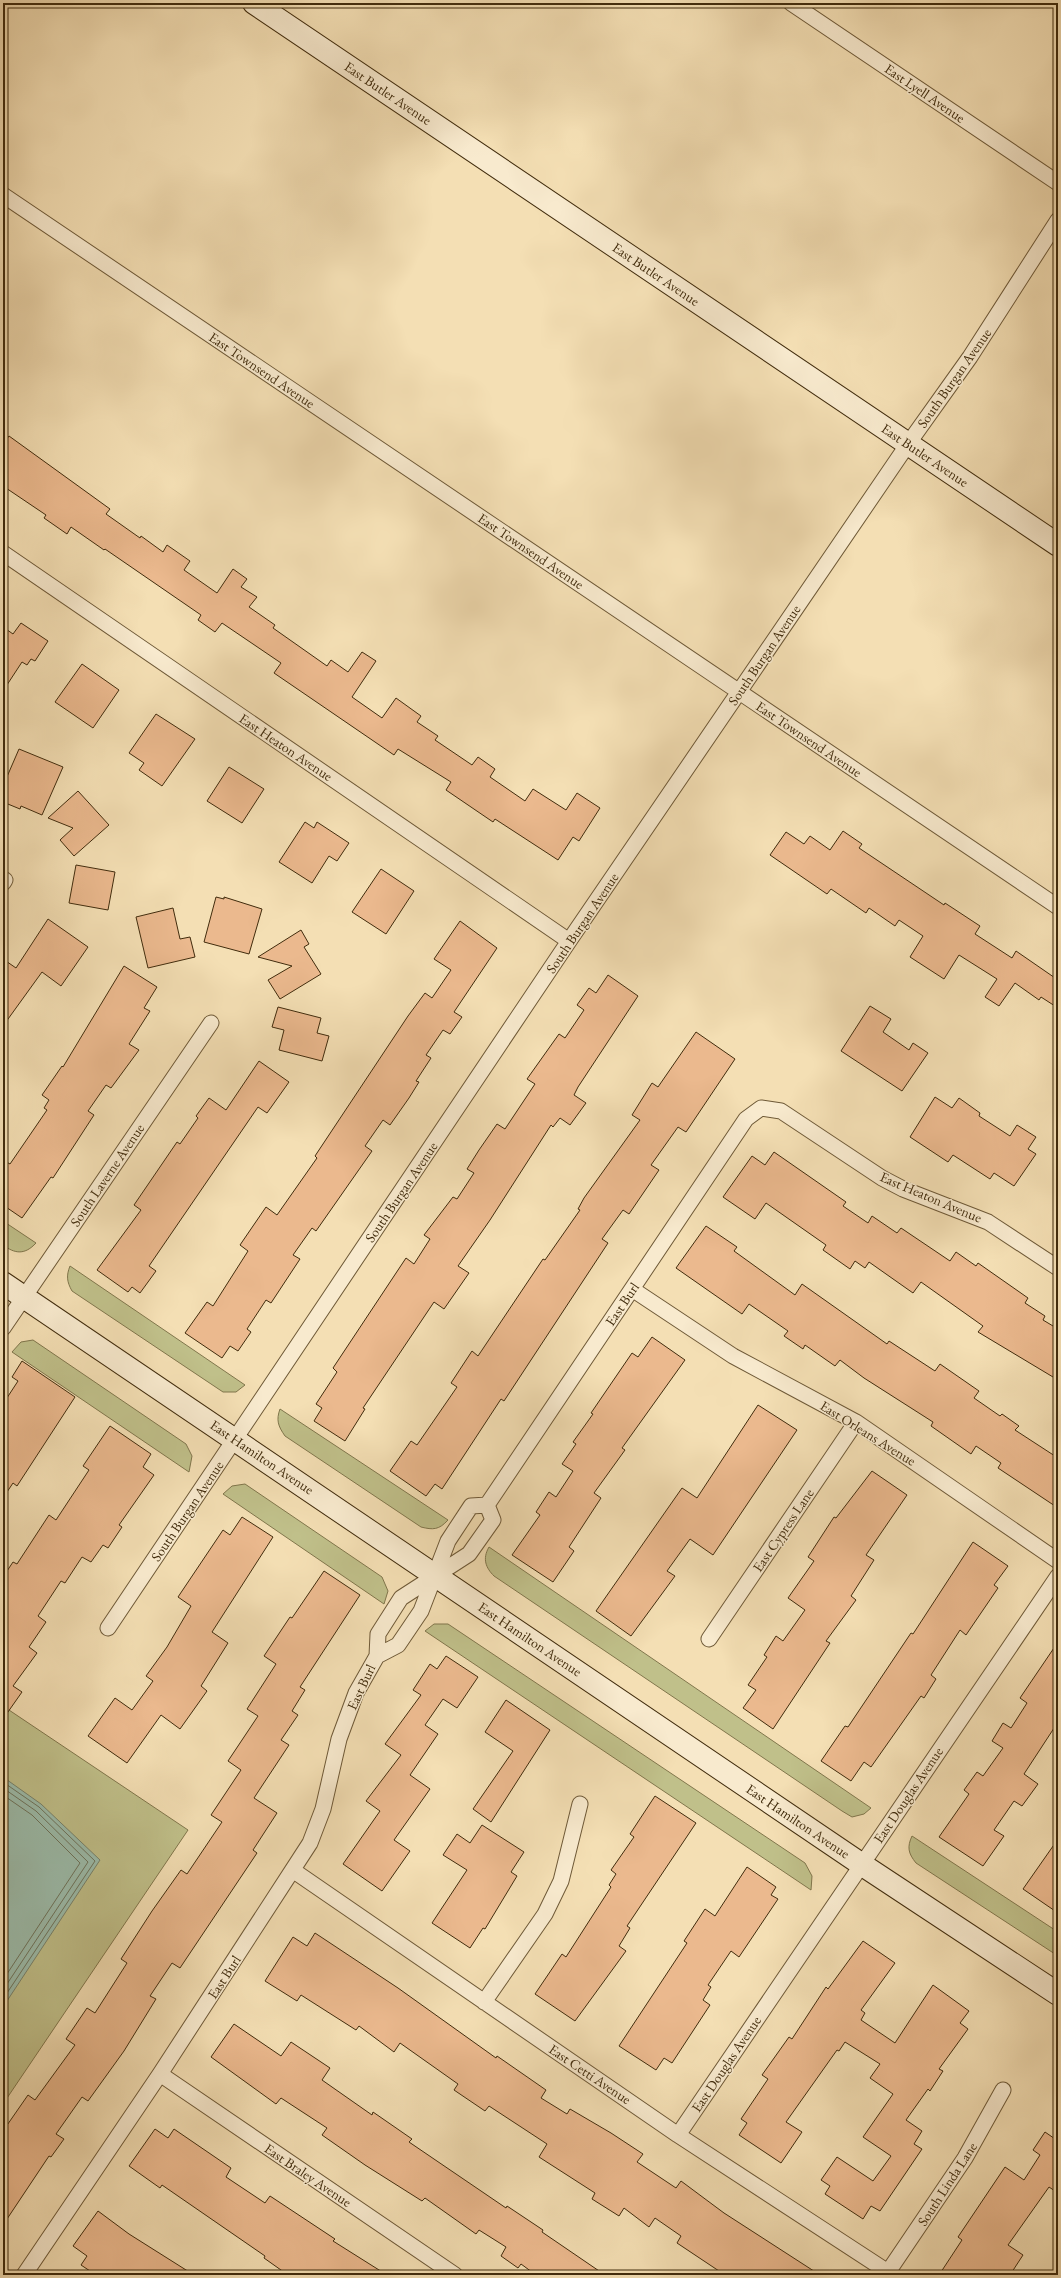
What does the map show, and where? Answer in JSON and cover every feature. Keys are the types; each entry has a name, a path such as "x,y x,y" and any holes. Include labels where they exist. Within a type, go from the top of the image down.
{"street":[{"name":"East Butler Avenue","path":"254,3 1058,545"},
{"name":"East Lyell Avenue","path":"791,3 1058,183"},
{"name":"East Townsend Avenue","path":"3,195 1058,907"},
{"name":"South Burgan Avenue","path":"108,1628 569,942 908,444 970,356 1058,220"},
{"name":"East Heaton Avenue","path":"3,553 569,942"},
{"name":"South Laverne Avenue","path":"3,1328 211,1023"},
{"name":"East Heaton Avenue","path":"761,1108 781,1111 860,1164 896,1185 988,1222 1058,1268"},
{"name":"East Burl","path":"487,1505 746,1119 761,1108"},
{"name":"East Hamilton Avenue","path":"3,1283 861,1864 1058,1994"},
{"name":"East Orleans Avenue","path":"632,1289 733,1356 856,1422 1058,1561"},
{"name":"East Cypress Lane","path":"709,1639 856,1422"},
{"name":"East Burl","path":"376,1656 398,1645 421,1610 448,1541 471,1506 487,1505"},
{"name":"East Burl","path":"24,2275 160,2074 294,1871 310,1843 323,1809 339,1739 354,1700 376,1656 378,1634 401,1598 469,1554 493,1520 487,1505"},
{"name":"East Douglas Avenue","path":"678,2135 1058,1576"},
{"path":"484,2002 545,1914 561,1881 580,1804"},
{"name":"East Cetti Avenue","path":"294,1871 678,2135 887,2274"},
{"name":"East Braley Avenue","path":"160,2074 456,2275"},
{"name":"South Linda Lane","path":"887,2274 965,2158 1003,2090"}],"green space":[{"path":"3,1221 36,1243 28,1250 20,1252 7,1248 3,1245"},
{"path":"70,1266 245,1385 236,1392 223,1392 72,1291 68,1279"},
{"path":"33,1340 186,1444 192,1456 189,1472 12,1352 21,1342"},
{"path":"280,1409 448,1520 442,1526 436,1528 429,1529 421,1527 285,1436 278,1423"},
{"path":"245,1484 382,1577 388,1591 384,1604 223,1494 232,1486"},
{"path":"489,1547 871,1808 864,1814 852,1817 842,1811 494,1576 489,1570 485,1559"},
{"path":"434,1624 448,1624 805,1863 812,1876 811,1890 425,1631"},
{"path":"3,1706 188,1830 3,2104"},
{"path":"912,1836 1058,1932 1058,1956 916,1863 909,1850 909,1843"}],"water":[{"path":"3,1777 41,1804 100,1860 3,2007"}],"building":[{"path":"9,436 110,509 106,514 140,538 141,536 163,552 167,545 190,561 184,570 217,593 233,569 247,579 241,587 257,597 249,607 275,625 273,628 327,666 331,660 348,672 362,652 376,661 352,697 382,718 396,698 421,716 417,722 438,736 435,740 472,765 478,757 495,769 490,777 525,801 533,789 566,810 577,793 600,808 579,841 573,837 558,860 495,819 493,822 446,790 451,782 398,749 394,755 274,673 281,663 222,623 215,632 198,620 201,615 105,549 104,550 71,527 67,534 44,518 46,515 3,486 3,444"},
{"path":"21,623 48,641 35,661 31,659 27,665 22,662 3,691 3,627 13,634"},
{"path":"82,664 119,690 93,728 55,702"},
{"path":"156,714 195,739 162,786 139,770 144,763 129,753"},
{"path":"19,749 63,767 42,815 21,806 20,809 3,802 3,786"},
{"path":"229,767 264,789 242,823 207,801"},
{"path":"78,791 109,825 74,856 60,840 73,828 48,818"},
{"path":"305,822 314,828 317,822 349,843 337,861 329,856 312,883 279,862"},
{"path":"843,831 862,844 859,848 944,905 945,903 980,926 975,934 1012,958 1016,951 1058,980 1058,1008 1041,997 1039,1000 1015,983 999,1006 985,997 997,979 959,955 944,979 910,957 923,936 899,920 895,926 869,908 866,913 831,889 827,894 770,855 786,832 804,844 810,836 830,850"},
{"path":"76,865 115,872 108,910 69,903"},
{"path":"381,869 414,891 386,934 352,912"},
{"path":"216,897 224,899 224,897 262,909 249,954 204,942"},
{"path":"173,908 180,939 190,937 195,957 148,968 136,917"},
{"path":"48,919 88,947 61,986 42,972 3,1026 3,959 16,968"},
{"path":"460,921 497,948 454,1012 462,1017 450,1034 443,1030 426,1055 431,1058 416,1081 419,1082 409,1098 390,1125 383,1120 365,1146 372,1151 316,1231 312,1228 293,1255 300,1259 271,1303 266,1300 247,1329 251,1332 238,1351 230,1346 222,1358 185,1333 207,1302 213,1306 248,1251 240,1245 266,1207 277,1215 317,1158 315,1156 408,1016 425,993 432,998 451,970 434,959"},
{"path":"301,930 309,944 304,947 321,974 280,999 268,980 292,966 258,957"},
{"path":"124,966 157,987 144,1008 150,1011 129,1044 139,1050 111,1088 106,1085 88,1111 94,1115 53,1178 51,1177 22,1218 3,1205 3,1160 10,1164 47,1110 44,1108 49,1100 42,1095 62,1066 63,1067"},
{"path":"608,975 638,996 574,1095 586,1103 570,1125 560,1118 553,1127 551,1125 490,1220 458,1266 469,1273 444,1309 434,1302 363,1408 365,1409 345,1441 314,1421 322,1408 316,1404 337,1372 333,1368 406,1258 414,1264 430,1239 424,1235 453,1197 457,1199 474,1173 467,1169 497,1124 505,1129 535,1084 527,1079 559,1034 565,1038 584,1010 577,1005 589,988 596,993"},
{"path":"870,1006 891,1019 883,1032 909,1050 913,1043 928,1053 902,1091 841,1051"},
{"path":"278,1007 321,1018 317,1033 329,1036 322,1061 279,1050 284,1030 272,1027"},
{"path":"696,1032 735,1059 686,1132 678,1127 651,1165 659,1170 629,1214 623,1210 602,1239 608,1243 504,1401 501,1399 442,1489 435,1484 426,1496 390,1471 411,1441 417,1445 457,1387 451,1383 472,1351 478,1356 543,1259 545,1260 580,1210 578,1209 584,1198 640,1120 632,1115 652,1083 658,1087"},
{"path":"259,1061 289,1082 267,1113 258,1107 149,1266 156,1271 140,1293 132,1287 128,1292 97,1270 141,1210 134,1205 177,1142 180,1144 198,1118 196,1116 209,1098 226,1110"},
{"path":"935,1097 952,1108 959,1098 980,1113 979,1116 1010,1136 1017,1125 1036,1137 1028,1149 1036,1154 1014,1186 994,1173 990,1179 953,1155 948,1162 910,1137"},
{"path":"774,1152 846,1202 843,1206 868,1223 872,1216 897,1233 901,1228 950,1261 956,1252 976,1266 978,1263 1028,1298 1025,1303 1045,1316 1043,1320 1058,1329 1058,1380 978,1332 983,1326 921,1282 913,1293 869,1262 865,1268 855,1261 850,1269 823,1250 826,1245 766,1203 755,1219 723,1197 752,1156 765,1165"},
{"path":"706,1226 737,1247 734,1251 795,1295 802,1284 887,1344 889,1341 935,1371 940,1364 979,1391 974,1398 1000,1416 1002,1414 1019,1426 1015,1430 1058,1458 1058,1508 998,1468 1001,1463 976,1446 971,1454 931,1426 933,1422 864,1378 840,1360 835,1366 805,1345 803,1349 784,1336 788,1331 749,1304 742,1314 676,1268"},
{"path":"652,1337 685,1360 622,1448 625,1450 594,1493 601,1498 569,1547 574,1551 553,1582 512,1555 540,1515 536,1512 549,1492 556,1497 573,1471 562,1464 576,1444 573,1442 593,1414 591,1413 632,1353 638,1357"},
{"path":"22,1361 75,1397 17,1486 13,1483 3,1498 3,1404 18,1381 12,1377"},
{"path":"758,1405 797,1430 713,1555 690,1539 667,1571 675,1576 631,1636 596,1611 682,1488 697,1498"},
{"path":"110,1426 151,1454 143,1467 154,1475 119,1525 122,1527 108,1548 103,1545 91,1562 82,1557 65,1583 61,1581 38,1616 46,1622 29,1647 37,1653 13,1686 22,1692 3,1719 3,1577 13,1562 17,1564 49,1515 56,1520 89,1470 83,1466"},
{"path":"872,1471 907,1495 866,1555 874,1560 851,1596 856,1600 826,1641 830,1643 773,1729 743,1708 756,1690 748,1685 767,1657 764,1655 776,1636 783,1641 805,1610 788,1598 814,1561 808,1557 834,1517 836,1518"},
{"path":"242,1517 273,1537 212,1632 228,1643 201,1686 207,1691 180,1729 161,1715 127,1763 88,1736 115,1698 132,1710 153,1681 146,1676 167,1647 191,1606 178,1597 223,1530 230,1535"},
{"path":"973,1542 1008,1566 994,1585 998,1588 966,1635 960,1630 931,1675 936,1679 924,1698 921,1696 871,1767 864,1762 851,1781 821,1761 845,1726 848,1727 911,1633 913,1634"},
{"path":"324,1571 360,1595 300,1687 305,1690 292,1711 298,1715 281,1740 289,1745 254,1798 277,1813 253,1850 257,1853 180,1968 172,1963 150,1996 156,1999 124,2051 88,2101 82,2097 56,2134 64,2139 51,2157 49,2156 3,2225 3,2131 28,2095 35,2100 75,2045 66,2039 87,2008 95,2013 127,1963 121,1959 152,1911 181,1870 187,1874 222,1822 211,1815 241,1770 228,1761 258,1716 247,1709 276,1664 264,1656 290,1617 292,1618"},
{"path":"1058,1642 1058,1722 1024,1774 1038,1784 1022,1806 1014,1801 994,1830 1004,1836 983,1866 939,1837 969,1794 964,1790 977,1772 983,1776 1003,1748 992,1741 1003,1723 1011,1728 1027,1703 1020,1698"},
{"path":"446,1656 478,1677 457,1708 443,1699 425,1725 438,1734 410,1775 430,1789 394,1840 410,1851 382,1891 343,1864 380,1811 366,1801 401,1755 385,1744 421,1695 413,1690 430,1664 437,1669"},
{"path":"506,1700 550,1730 491,1822 473,1809 513,1751 485,1732"},
{"path":"655,1796 696,1823 627,1926 630,1928 619,1946 626,1951 575,2021 535,1994 562,1954 566,1957 611,1887 609,1885 616,1874 611,1870 634,1837 630,1834"},
{"path":"482,1825 524,1852 511,1872 517,1876 485,1929 483,1928 470,1948 432,1923 467,1870 443,1855 457,1834 470,1843"},
{"path":"1058,1839 1058,1913 1023,1889"},
{"path":"747,1867 776,1887 771,1895 778,1899 739,1957 731,1951 708,1985 711,1987 703,2000 710,2005 672,2063 664,2058 656,2070 619,2046 687,1943 684,1941 705,1909 715,1916"},
{"path":"315,1933 398,1988 496,2058 497,2056 546,2090 541,2098 567,2114 570,2109 611,2133 643,2154 637,2162 676,2188 681,2181 724,2213 820,2275 725,2275 677,2243 681,2236 655,2218 649,2227 624,2208 619,2216 592,2199 595,2193 539,2157 547,2144 489,2106 485,2111 454,2090 458,2084 400,2043 394,2052 359,2026 356,2030 301,1995 297,2001 265,1981 293,1937 307,1946"},
{"path":"863,1941 895,1963 861,2010 865,2013 861,2020 895,2043 933,1985 969,2011 960,2023 968,2029 939,2069 943,2071 930,2091 928,2089 906,2120 922,2131 914,2144 922,2149 880,2211 871,2206 863,2219 825,2194 830,2186 821,2180 837,2157 873,2181 891,2156 863,2137 893,2094 870,2078 880,2064 845,2042 839,2051 837,2050 786,2122 802,2132 781,2163 739,2135 747,2123 741,2119 768,2079 762,2075 789,2037 792,2039 826,1987 828,1989"},
{"path":"234,2024 281,2056 291,2042 330,2068 322,2080 372,2115 373,2112 412,2139 409,2142 506,2208 507,2206 543,2230 542,2232 605,2275 536,2275 521,2264 518,2268 501,2256 506,2247 479,2230 476,2234 425,2198 422,2201 365,2165 322,2135 327,2128 281,2098 276,2104 211,2057"},
{"path":"155,2129 168,2138 174,2129 231,2168 226,2177 265,2203 270,2196 335,2239 333,2241 387,2275 288,2275 264,2258 265,2256 162,2185 160,2188 129,2166"},
{"path":"1045,2132 1058,2141 1058,2193 1049,2187 1008,2245 1023,2255 1010,2275 939,2275 962,2240 958,2237 1005,2167 1024,2180 1040,2155 1033,2150"},
{"path":"98,2211 129,2234 194,2275 96,2275 81,2265 87,2256 73,2246"}]}
